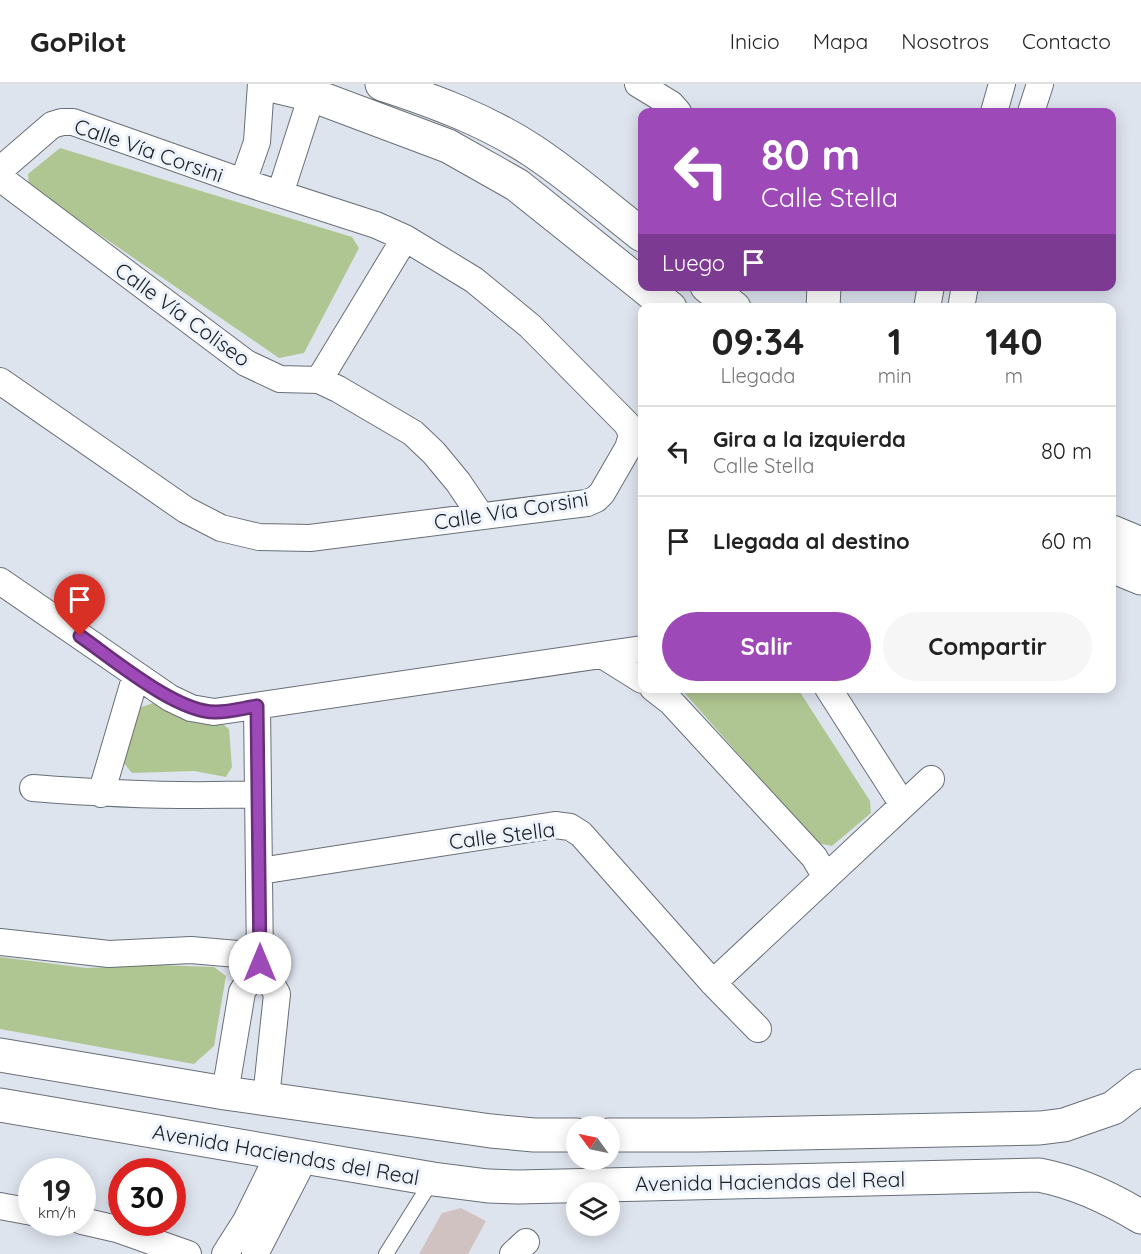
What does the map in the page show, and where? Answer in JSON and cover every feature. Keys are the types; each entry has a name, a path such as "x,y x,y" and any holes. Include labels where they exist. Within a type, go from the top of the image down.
{"main road":[{"path":"266,84 312,90 448,146 517,185 638,282"},
{"path":"382,84 442,104 510,137 534,151 638,232"},
{"path":"649,291 664,303"},
{"path":"1116,534 1141,544"},
{"path":"1116,568 1141,578"},
{"path":"0,1055 225,1093 491,1131 566,1135"},
{"path":"620,1135 1048,1127 1064,1125 1113,1107 1141,1086"},
{"name":"Avenida Haciendas del Real","path":"0,1105 433,1179 488,1185 518,1187 1039,1175 1060,1179 1119,1203 1141,1217"},
{"path":"699,1135 699,1182"}],"street":[{"name":"Calle Vía Corsini","path":"243,182 257,142 261,84"},
{"path":"638,84 671,100"},
{"path":"995,108 1002,84"},
{"path":"1032,108 1040,84"},
{"path":"280,194 312,90"},
{"name":"Calle Vía Corsini","path":"0,170 52,125 73,122 243,182 376,225 405,238 474,280 530,326 627,424 632,435 628,448 602,493 596,500 587,503 310,538 259,537 221,528 186,510 0,381"},
{"name":"Calle Vía Coliseo","path":"0,178 246,363 280,378 319,380 413,433 434,453 458,482 481,516"},
{"path":"319,380 405,238"},
{"path":"2,587 170,698 191,708 214,712 638,650"},
{"path":"602,655 638,678"},
{"path":"101,794 136,675"},
{"path":"659,693 671,702 806,848 826,877"},
{"path":"831,693 903,805"},
{"path":"257,706 260,959 277,994 266,1098"},
{"path":"713,983 931,779"},
{"path":"33,788 101,794 197,796 258,794"},
{"name":"Calle Stella","path":"260,871 555,825 570,827 580,834 713,983 758,1029"},
{"path":"0,942 109,954 191,950 260,959"},
{"path":"225,1093 242,992 260,959"},
{"path":"236,1029 273,1033"},
{"path":"255,1254 270,1200 292,1154"},
{"path":"225,1254 270,1200"},
{"path":"0,1206 18,1209"},
{"path":"96,1224 117,1229 178,1252"}],"lane":[{"path":"386,1254 433,1179"}],"green space":[{"path":"60,148 352,237 359,248 304,353 279,358 29,186 28,174"},
{"path":"685,693 801,693 870,801 871,813 832,846 817,843"},
{"path":"153,703 186,719 220,722 229,729 232,767 226,777 194,771 132,773 122,761 139,708"},
{"path":"0,957 86,968 158,965 214,967 226,976 214,1046 194,1064 0,1029"}],"building":[{"path":"461,1208 486,1221 468,1254 419,1254 442,1213"}],"route":[{"path":"80,636 170,698 191,708 214,712 257,706 260,963"}]}
